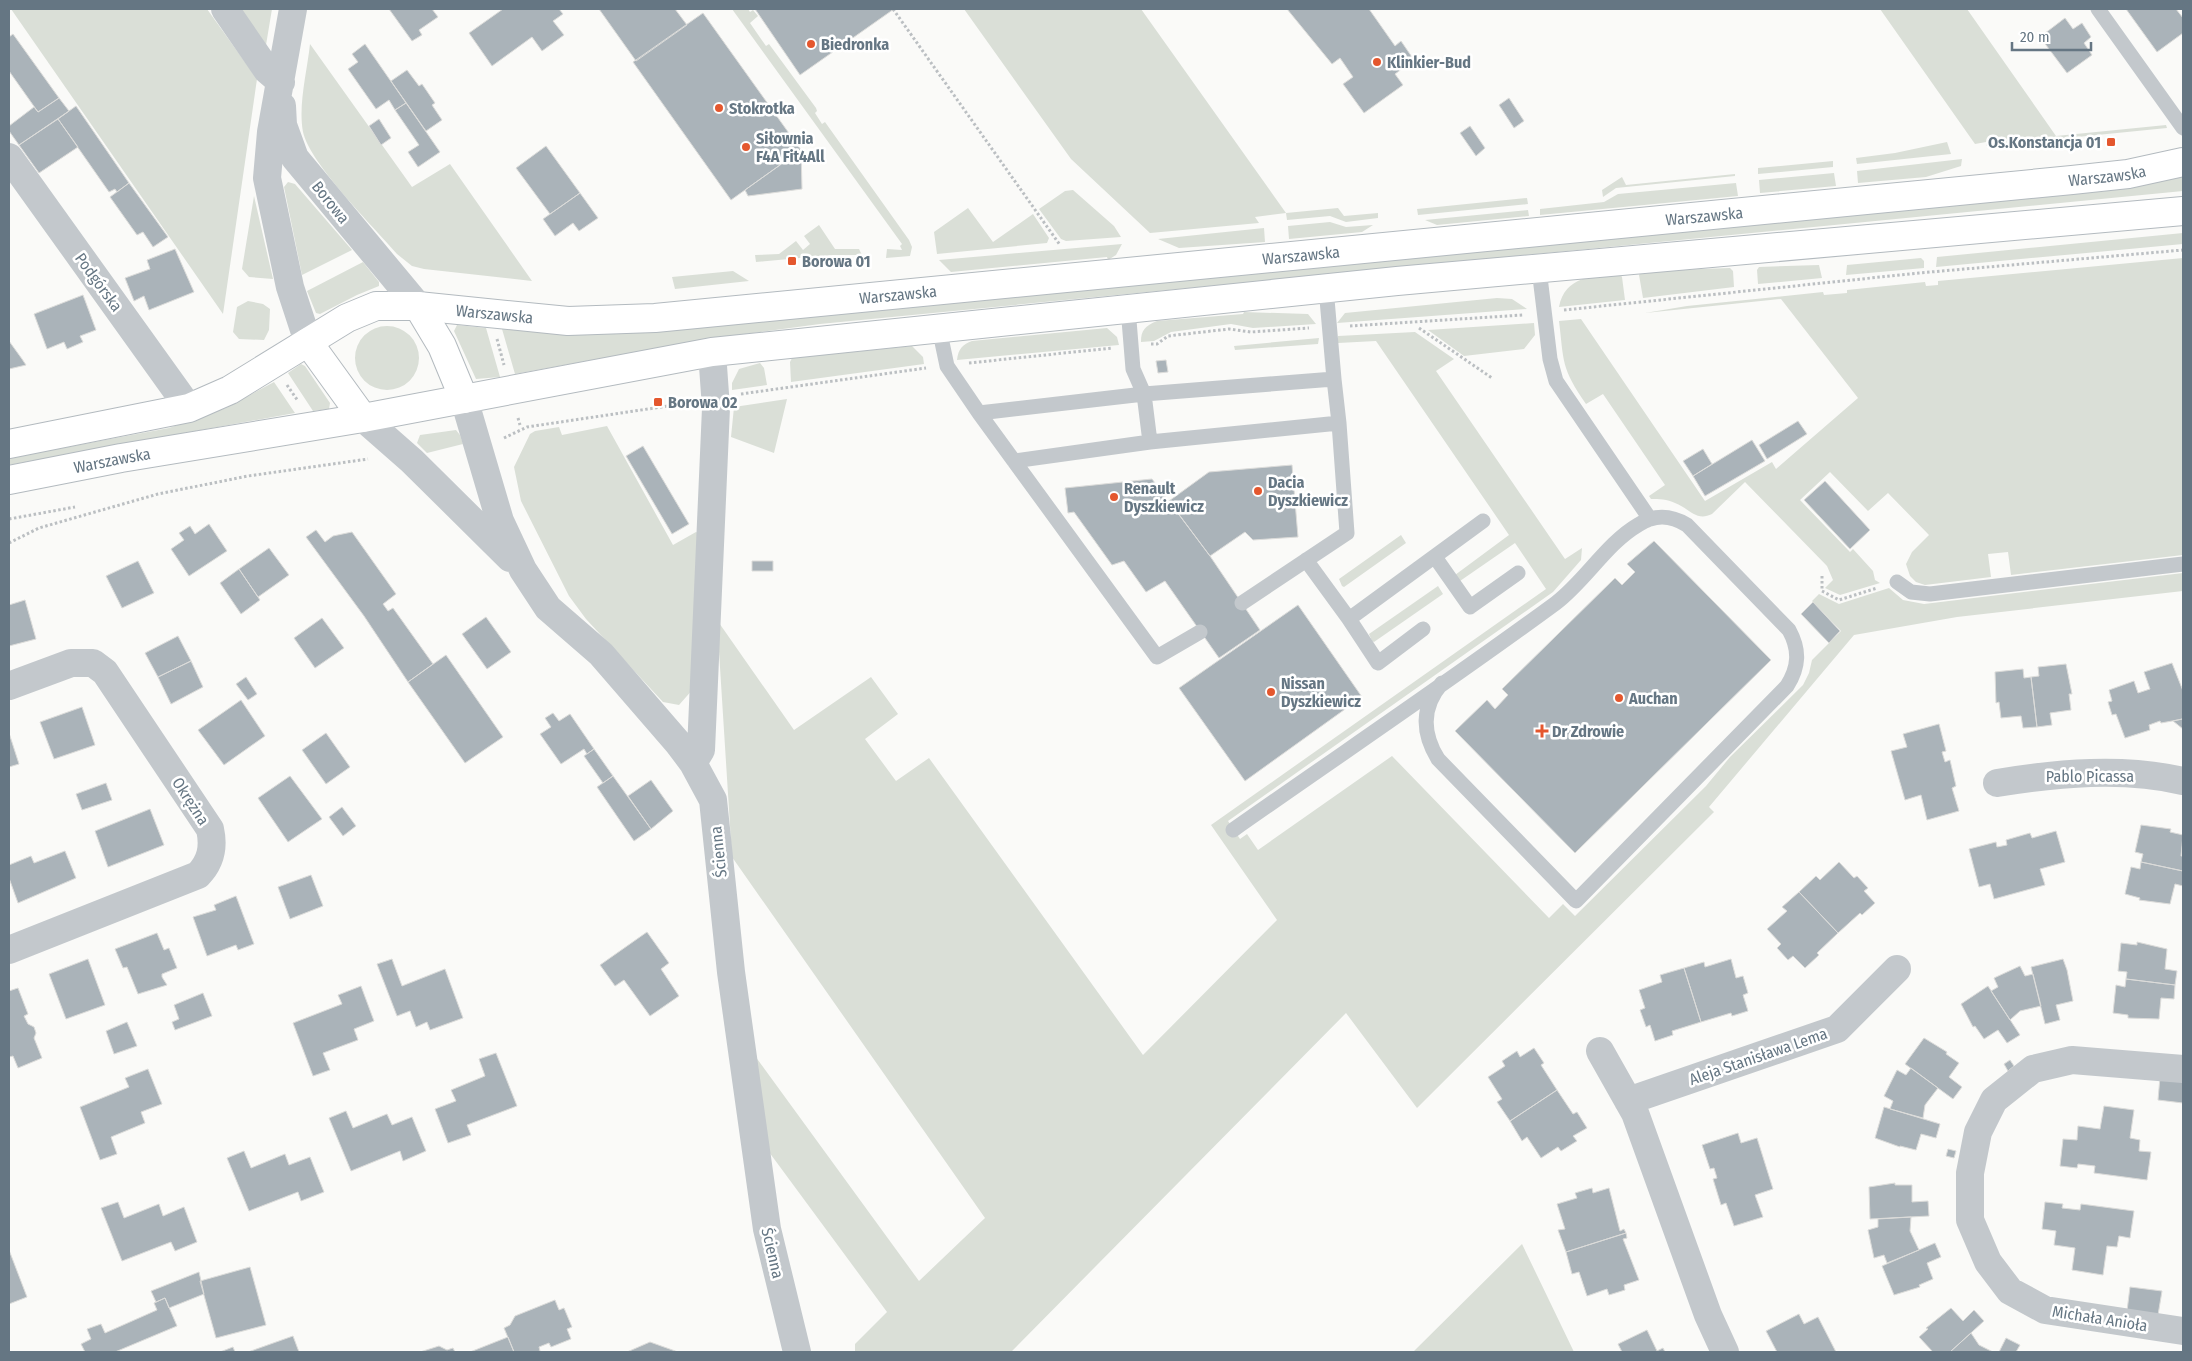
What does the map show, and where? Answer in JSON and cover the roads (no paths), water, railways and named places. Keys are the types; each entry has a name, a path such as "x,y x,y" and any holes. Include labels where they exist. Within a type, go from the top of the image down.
{"main road":[{"name":"Warszawska","path":"308,342 360,311 376,306 418,306 568,321 655,318 2072,180 2128,174 2183,162"},
{"path":"418,306 442,346 464,399 712,352 1326,288 2183,211"},
{"path":"9,444 189,408 230,390 308,342 363,418"},
{"name":"Warszawska","path":"9,480 121,458 363,418 464,399"}],"street":[{"path":"224,9 267,70 281,82"},
{"name":"Borowa","path":"293,9 271,132 267,178 290,287 308,342"},
{"name":"Borowa","path":"281,82 284,126 295,158 418,306"},
{"name":"Podgórska","path":"9,157 189,408"},
{"path":"693,763 700,750 716,428 712,352"},
{"path":"464,399 500,521 523,570"},
{"path":"363,418 412,461 523,570"},
{"name":"Ścienna","path":"523,570 548,608 601,654 693,763 713,800 731,972 767,1228 797,1352"},
{"name":"Okrężna","path":"9,686 71,663 93,664 105,672 210,829 212,846 205,868 198,875 9,950"},
{"name":"Pablo Picassa","path":"1997,783 2059,774 2166,777 2183,781"},
{"name":"Aleja Stanisława Lema","path":"1628,1101 1837,1028 1896,969"},
{"path":"1600,1051 1635,1113 1708,1315 1725,1352"},
{"name":"Michała Anioła","path":"2183,1069 2072,1060 2033,1069 1994,1100 1978,1132 1970,1173 1970,1220 1988,1262 2010,1291 2045,1310 2183,1331"},
{"path":"2182,1352 2183,1342"}],"lane":[{"path":"2098,9 2183,128"},
{"path":"1540,269 1550,359 1556,381 1650,519"},
{"path":"1242,604 1346,533 1339,423 1326,288"},
{"path":"1128,308 1133,368 1144,394 1150,442"},
{"path":"939,328 947,366 979,413 1157,656 1200,632"},
{"path":"979,413 1144,394 1334,378"},
{"path":"1014,461 1150,442 1339,423"},
{"path":"1233,830 1558,601 1624,535 1637,525 1650,519 1667,516 1678,519 1687,525 1788,630 1797,651 1794,675 1787,686 1576,902 1438,759 1427,737 1425,720 1431,697 1442,683"},
{"path":"1349,619 1484,521"},
{"path":"1434,557 1470,607 1518,573"},
{"path":"1306,560 1378,663 1423,629"},
{"path":"1897,582 1911,592 1930,594 2183,564"}],"place":[{"name":"Biedronka","path":"811,44"},
{"name":"Klinkier-Bud","path":"1377,62"},
{"name":"Stokrotka","path":"719,108"},
{"name":"Os.Konstancja 01","path":"2111,142"},
{"name":"Siłownia F4A Fit4All","path":"746,147"},
{"name":"Borowa 01","path":"792,261"},
{"name":"Borowa 02","path":"658,402"},
{"name":"Dacia Dyszkiewicz","path":"1258,491"},
{"name":"Renault Dyszkiewicz","path":"1114,497"},
{"name":"Nissan Dyszkiewicz","path":"1271,692"},
{"name":"Auchan","path":"1619,698"},
{"name":"Dr Zdrowie","path":"1542,731"}]}
